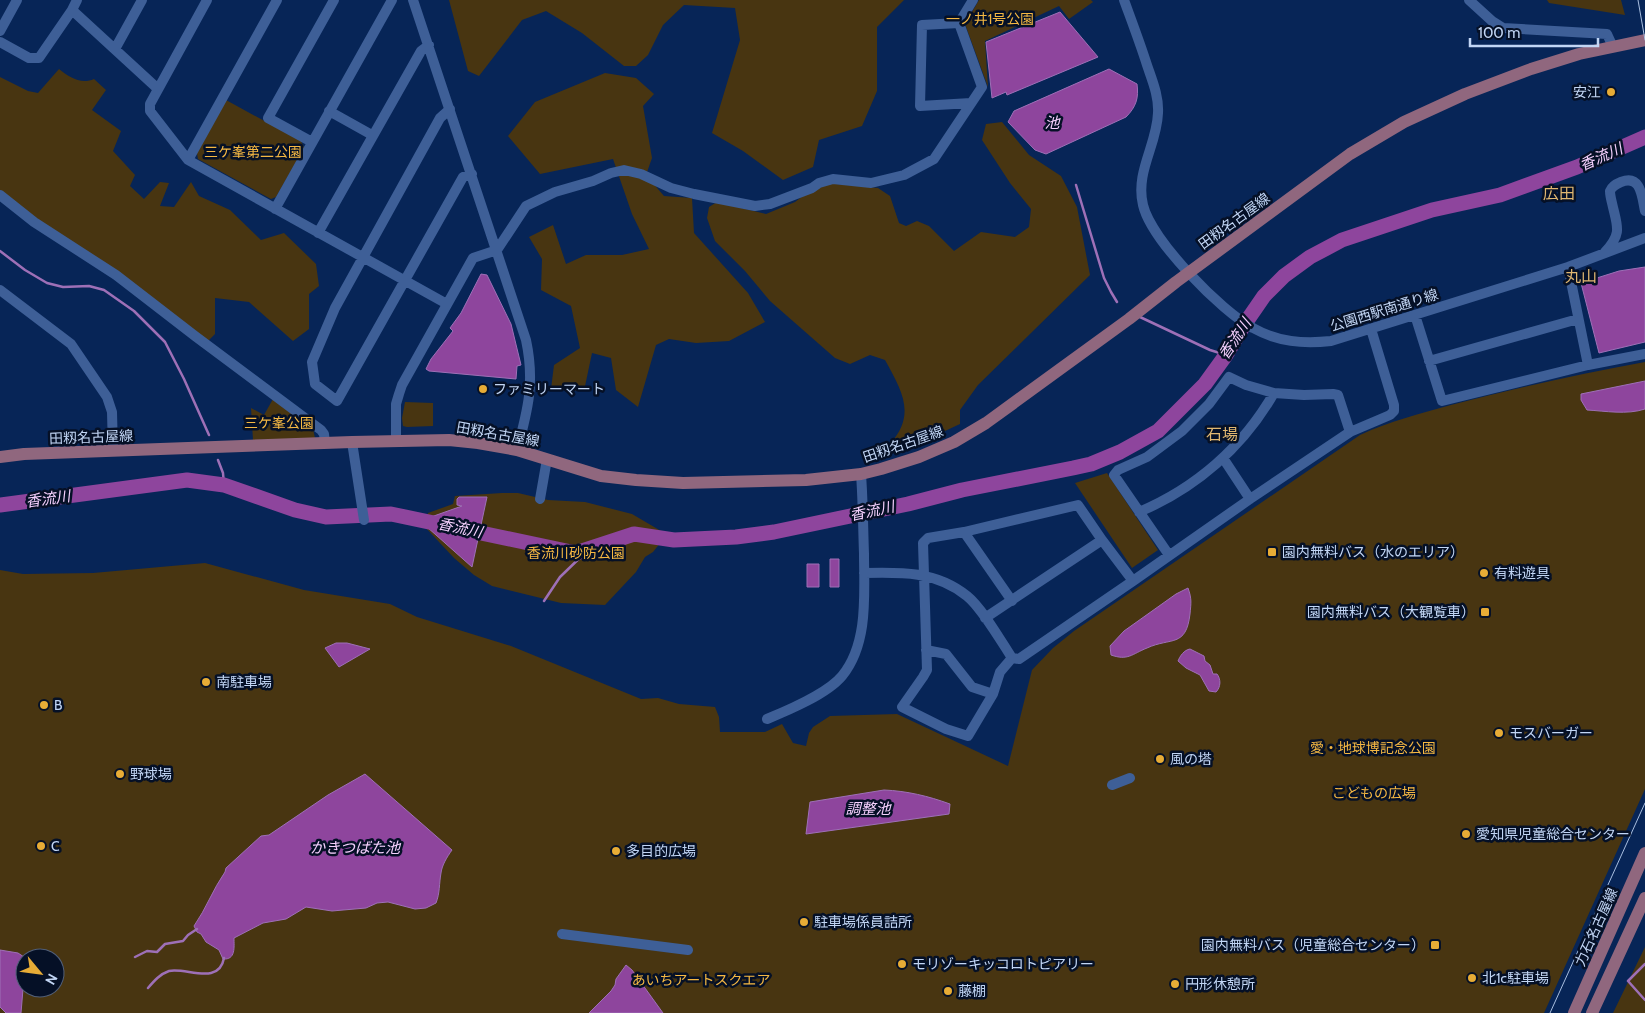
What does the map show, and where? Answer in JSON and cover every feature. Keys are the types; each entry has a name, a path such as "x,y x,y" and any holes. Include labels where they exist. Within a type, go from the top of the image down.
{"main road":[{"name":"田籾名古屋線","path":"0,457 24,454 396,440 449,440 517,450 601,476 636,480 683,483 806,480 861,474 919,457 954,442 986,423 1350,154 1404,122 1465,94 1530,69 1579,54 1645,40"},
{"name":"力石名古屋線","path":"1573,1013 1586,988 1645,853"},
{"path":"1592,1013 1645,898"}],"street":[{"path":"0,31 17,0"},
{"path":"0,42 29,58 39,58 78,0"},
{"path":"115,49 142,0"},
{"path":"208,0 150,104 150,111 188,160 447,304"},
{"path":"188,160 277,0"},
{"path":"312,142 268,118 334,0"},
{"path":"275,209 392,0"},
{"path":"413,0 526,340 530,362 531,388 517,450"},
{"path":"959,23 973,0"},
{"name":"公園西駅南通り線","path":"1124,0 1158,100 1155,135 1143,171 1141,189 1143,206 1156,234 1188,273 1237,318 1254,328 1285,340 1299,343 1331,341 1568,267 1645,238"},
{"path":"1469,0 1492,22 1502,28 1607,34 1613,47"},
{"path":"72,10 158,89"},
{"path":"959,23 922,25 920,106 971,103"},
{"path":"396,440 396,404 402,385 447,304 473,258 496,250 526,206 555,192 624,170 641,174 671,188 755,206 770,204 833,179 871,182 904,175 934,159 982,88 959,23"},
{"path":"318,233 372,134 421,51 428,45"},
{"path":"450,109 440,118 362,258 335,308 312,362 315,384 337,401 463,177 472,174"},
{"path":"329,111 372,134"},
{"path":"1603,255 1617,237 1610,193 1612,187 1628,179 1633,181 1639,186 1645,211"},
{"path":"0,194 34,222 116,275 194,336 321,430 324,434 325,443"},
{"path":"1617,229 1621,236 1635,242"},
{"path":"1568,267 1588,365"},
{"path":"0,290 71,344 107,397 112,412 113,451"},
{"path":"1415,316 1442,402 1588,365 1645,354"},
{"path":"1429,361 1578,319"},
{"path":"864,573 924,575 944,581 968,596 1012,658 1019,659 1350,432 1390,415 1394,411 1394,406 1371,329"},
{"path":"1169,555 1114,475 1118,470 1147,457 1182,431 1209,404 1229,377 1246,385 1274,393 1338,395 1350,432"},
{"path":"1139,512 1178,493 1223,458 1257,421 1274,393"},
{"path":"352,442 364,520"},
{"path":"1223,458 1250,499"},
{"path":"540,499 547,459"},
{"path":"767,719 813,697 842,676 851,662 857,647 861,630 864,573 861,474"},
{"path":"1012,658 1000,672 993,694 968,736 946,729 902,707 926,670 923,543 928,538 964,532 1078,505 1133,581"},
{"path":"964,532 1012,601"},
{"path":"985,618 1102,540"},
{"path":"926,650 946,654 972,687 993,694"},
{"path":"1112,785 1130,778"},
{"path":"562,934 688,950"}],"green space":[{"path":"449,0 904,0 877,27 877,91 862,126 819,140 813,167 783,180 743,151 712,133 740,40 735,8 684,5 663,25 648,55 636,66 624,66 582,33 546,11 522,20 479,76 468,71"},
{"name":"一ノ井1号公園","path":"979,0 1091,0 1093,2 1069,19 1059,6 985,41 988,87 965,24"},
{"path":"1547,0 1621,0 1625,15 1549,3"},
{"path":"59,69 80,81 94,79 106,90 92,110 121,131 113,151 135,175 130,186 144,199 160,182 169,183 160,206 174,207 191,182 199,196 230,210 261,240 284,233 316,264 319,286 309,294 309,329 293,341 249,302 215,298 215,334 208,341 37,219 0,190 0,77 28,91 38,93"},
{"path":"605,73 636,78 654,94 643,106 652,158 646,175 664,196 692,198 694,233 748,293 765,322 729,341 696,343 669,339 656,345 638,407 616,390 611,358 592,353 584,391 551,389 554,365 580,348 571,306 541,290 542,259 529,237 553,225 566,264 586,255 622,255 649,249 632,214 613,159 540,174 508,136 535,102"},
{"name":"三ケ峯第二公園","path":"226,100 301,141 304,148 276,197 271,199 198,159 197,153"},
{"path":"1002,122 1029,155 1061,176 1077,207 1090,275 978,385 960,410 960,424 917,444 897,448 889,445 898,434 903,423 904,403 897,382 885,360 870,355 850,364 835,358 770,301 745,271 715,241 707,218 709,207 717,202 766,214 795,202 812,189 826,183 878,188 890,196 899,223 906,226 917,221 929,226 954,251 981,232 1015,237 1029,227 1031,209 1010,183 982,140 986,124"},
{"name":"愛・地球博記念公園","path":"1645,362 1645,789 1544,1013 0,1013 0,570 23,574 93,573 205,563 304,590 390,604 417,617 511,646 641,699 658,698 679,704 715,707 719,717 720,732 765,732 782,724 793,743 806,746 809,733 813,727 830,716 897,714 1008,766 1032,670 1053,648 1074,631 1360,435 1394,422 1451,405 1572,376"},
{"name":"三ケ峯公園","path":"273,399 313,429 315,438 253,440 251,408 264,415"},
{"path":"405,402 433,403 433,426 403,426 402,418"},
{"path":"1107,473 1158,550 1132,568 1075,483"},
{"name":"香流川砂防公園","path":"518,493 548,500 585,502 632,514 661,531 661,542 653,552 645,557 636,572 605,605 561,603 492,586 474,575 454,558 425,527 428,513 453,504 455,496"},
{"path":"1645,947 1645,1013 1613,1013"}],"water":[{"path":"1060,12 1098,57 1007,95 1006,92 992,98 986,42"},
{"name":"池","path":"1109,69 1137,84 1138,94 1136,102 1126,117 1046,154 1035,150 1008,122 1014,111"},
{"path":"1645,267 1645,342 1599,353 1581,283 1619,271"},
{"path":"481,274 487,275 511,324 521,365 517,366 516,379 429,371 426,369 431,359 453,331 450,328 461,313"},
{"path":"1645,381 1645,409 1623,412 1587,410 1581,400 1581,394"},
{"path":"459,497 487,497 472,567 427,527 431,517 462,506 457,505"},
{"path":"830,559 839,559 839,587 830,587"},
{"path":"807,564 819,564 819,587 807,587"},
{"path":"1188,588 1191,601 1190,614 1188,625 1181,637 1147,648 1130,656 1117,657 1111,655 1110,646 1124,631 1176,594"},
{"path":"336,643 347,643 370,649 339,667 325,648"},
{"path":"1190,649 1204,656 1213,674 1217,674 1220,685 1216,692 1209,691 1200,675 1186,668 1178,661 1182,654"},
{"name":"かきつばた池","path":"365,774 452,850 442,867 436,903 426,908 415,909 388,902 377,903 366,908 332,911 306,907 286,919 263,923 234,938 232,955 227,959 223,959 219,950 206,942 194,926 226,868 261,836 269,835 328,795"},
{"name":"調整池","path":"884,790 917,794 950,804 949,814 806,834 810,802"},
{"path":"0,950 15,952 15,998 22,998 21,1013 6,1013 0,1007"},
{"path":"626,965 632,970 663,1013 589,1013 611,991 616,979"}],"waterway":[{"name":"香流川","path":"0,505 187,480 224,485 295,510 326,517 391,514 576,553 634,534 674,540 736,537 774,532 908,504 962,490 1091,464 1120,452 1158,431 1205,384 1264,296 1284,276 1310,257 1342,240 1432,210 1500,195 1577,167 1645,137"},
{"path":"1076,185 1104,278 1117,302"},
{"path":"0,251 25,270 47,283 63,287 89,286 104,290 134,311 165,342 209,435"},
{"path":"1140,317 1210,350 1226,355"},
{"path":"218,460 223,473 224,485"},
{"path":"544,601 560,577 590,548"},
{"path":"135,957 147,951 157,952 165,944 183,941 197,929"},
{"path":"148,988 155,980 169,971 176,970 201,974 216,971 221,966 224,958"},
{"path":"1645,964 1628,981 1645,1000"}],"tram line":[{"path":"1638,0 1645,40"},
{"path":"1550,1013 1645,803"}],"place":[{"name":"安江","path":"1611,92"},
{"name":"ファミリーマート","path":"483,389"},
{"name":"園内無料バス（水のエリア）","path":"1272,552"},
{"name":"有料遊具","path":"1484,573"},
{"name":"園内無料バス（大観覧車）","path":"1485,612"},
{"name":"南駐車場","path":"206,682"},
{"name":"B","path":"44,705"},
{"name":"モスバーガー","path":"1499,733"},
{"name":"風の塔","path":"1160,759"},
{"name":"野球場","path":"120,774"},
{"name":"愛知県児童総合センター","path":"1466,834"},
{"name":"C","path":"41,846"},
{"name":"多目的広場","path":"616,851"},
{"name":"駐車場係員詰所","path":"804,922"},
{"name":"園内無料バス（児童総合センター）","path":"1435,945"},
{"name":"モリゾーキッコロトピアリー","path":"902,964"},
{"name":"北1c駐車場","path":"1472,978"},
{"name":"円形休憩所","path":"1175,984"},
{"name":"藤棚","path":"948,991"}],"district":[{"name":"広田","path":"1559,193"},
{"name":"丸山","path":"1581,276"},
{"name":"石場","path":"1222,434"}],"park label":[{"name":"こどもの広場","path":"1374,793"},
{"name":"あいちアートスクエア","path":"701,980"}]}
